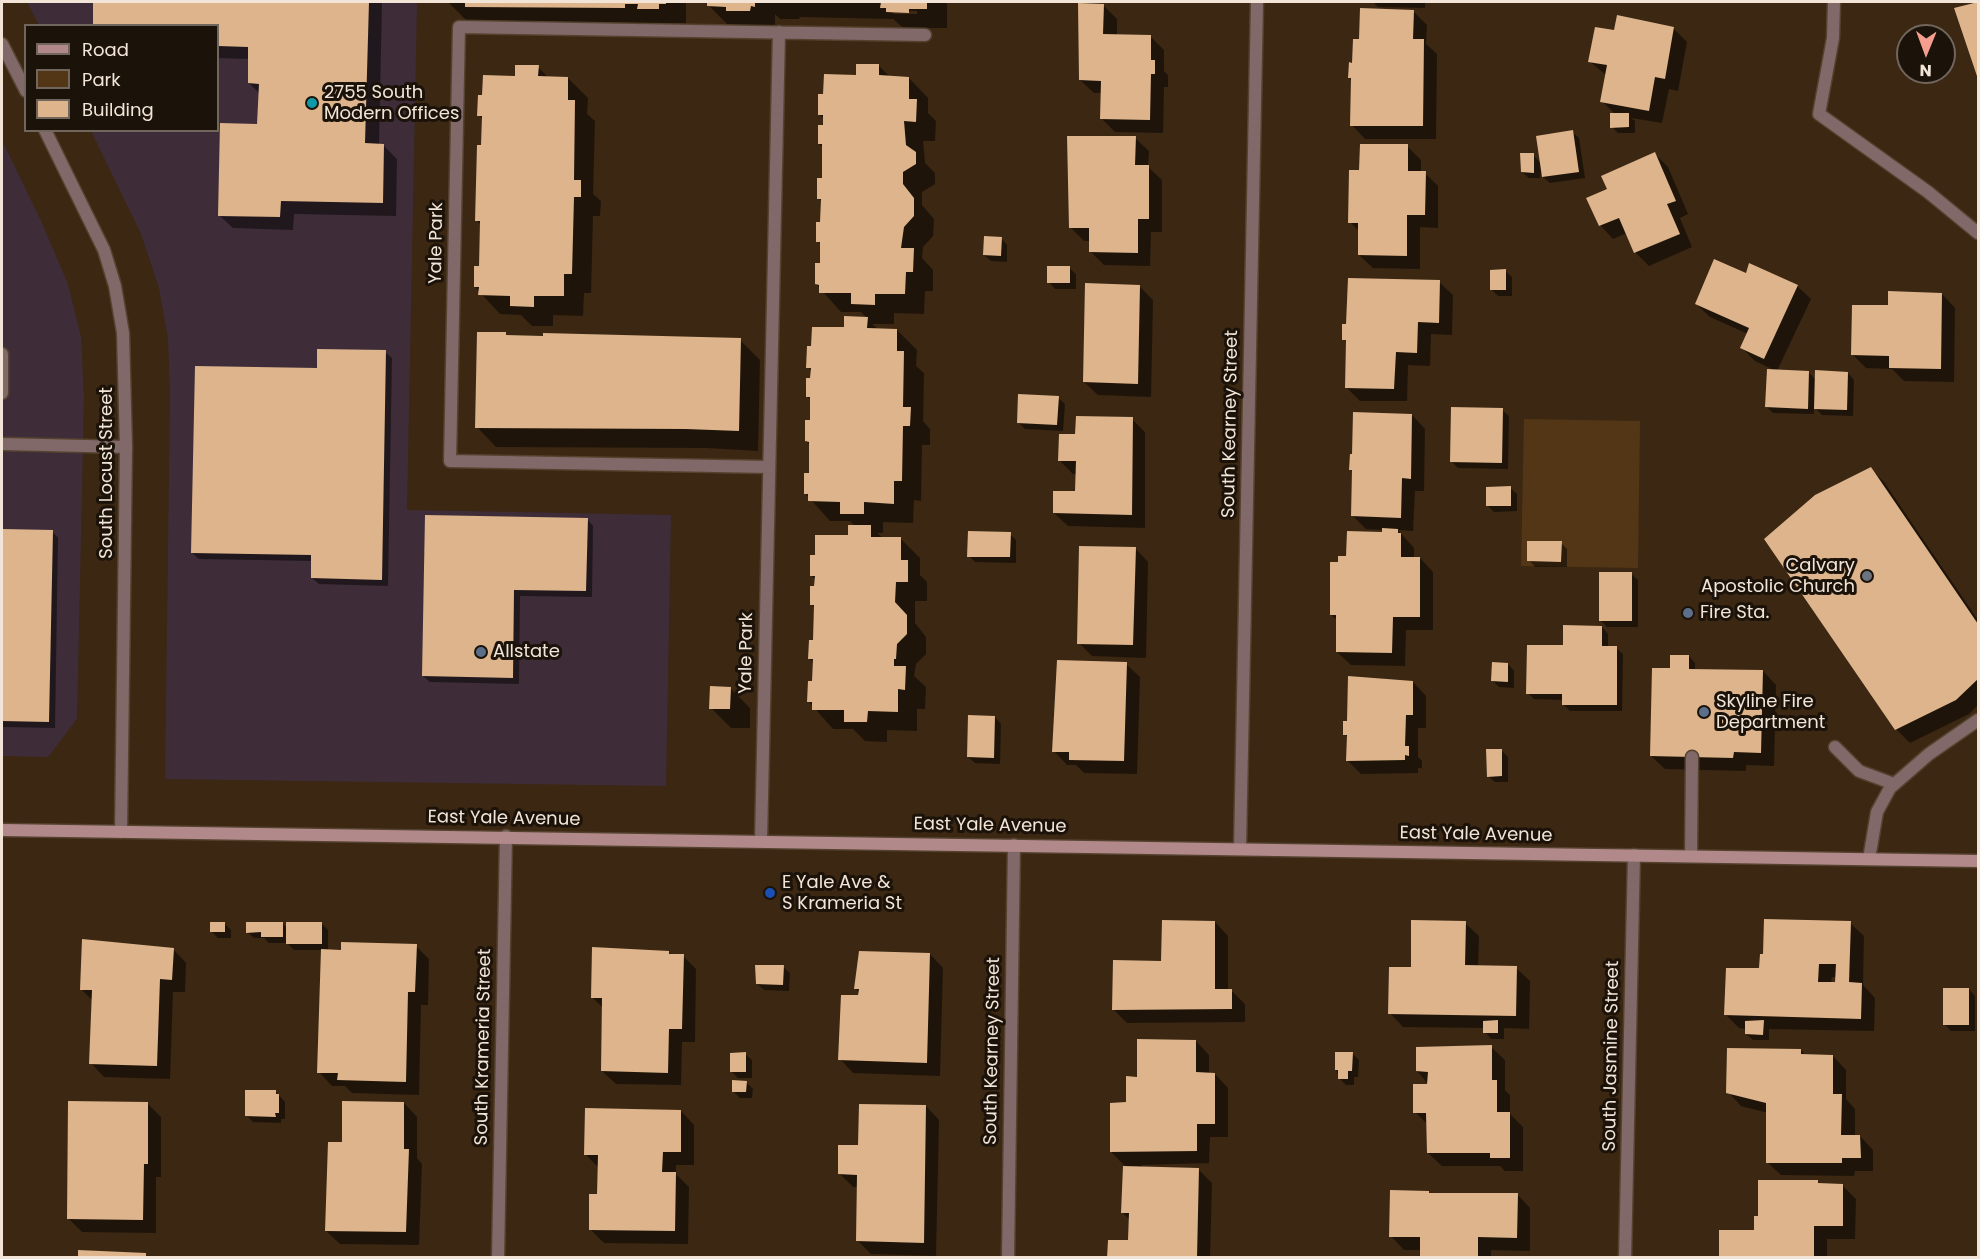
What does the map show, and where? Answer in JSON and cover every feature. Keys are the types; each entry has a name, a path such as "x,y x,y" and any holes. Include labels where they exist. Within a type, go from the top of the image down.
{"main road":[{"name":"East Yale Avenue","path":"2,830 506,836 1978,861"}],"street":[{"name":"South Kearney Street","path":"1240,848 1257,2"},
{"path":"1834,2 1833,38 1819,114 1928,192 1978,232"},
{"name":"Yale Park","path":"769,467 450,461 459,27 925,35"},
{"name":"Yale Park","path":"761,841 778,32"},
{"path":"2,44 24,87"},
{"name":"South Locust Street","path":"46,132 96,230 112,272 123,333 126,447 121,832"},
{"path":"2,354 2,393"},
{"path":"2,444 126,447"},
{"path":"1869,859 1878,807 1894,784 1929,754 1978,720"},
{"path":"1835,747 1859,771 1894,784"},
{"path":"1691,856 1692,757"},
{"name":"South Krameria Street","path":"498,1257 506,836"},
{"name":"South Kearney Street","path":"1008,1257 1014,844"},
{"name":"South Jasmine Street","path":"1625,1257 1634,855"}],"shaded area":[{"path":"27,2 417,2 407,510 671,515 666,786 165,779 170,396 168,338 159,288 141,234 91,132 219,132 219,24 38,24"},
{"path":"2,140 68,284 81,337 84,398 77,719 48,757 2,756"}],"green space":[{"path":"1524,419 1640,421 1638,568 1521,566"}],"building":[{"name":"2755 South Modern Offices","path":"93,2 369,2 365,143 384,144 383,203 281,201 280,217 218,216 220,123 257,124 259,84 248,83 248,47 219,46 219,24 93,24"},
{"path":"465,2 666,2 666,4 659,4 659,9 637,9 638,4 625,4 625,8 465,7"},
{"path":"707,2 755,2 755,7 751,6 750,11 726,11 726,7 707,6"},
{"path":"881,2 927,2 927,9 909,9 909,13 886,12 886,8 880,8"},
{"path":"1978,2 1978,79 1954,8"},
{"path":"1078,3 1104,4 1103,34 1151,35 1151,60 1155,60 1155,74 1151,74 1150,120 1100,119 1101,81 1079,80"},
{"path":"1360,8 1414,10 1413,39 1424,39 1423,126 1350,126 1349,62 1352,63 1353,39 1359,39"},
{"path":"1617,15 1674,27 1665,79 1655,77 1649,111 1600,102 1607,65 1588,62 1595,27 1614,30"},
{"path":"856,64 879,64 879,75 909,77 909,99 917,99 916,122 904,121 906,145 916,152 916,164 903,172 903,184 914,198 914,216 904,227 901,248 914,248 913,272 906,272 905,294 875,294 875,305 851,304 851,293 819,293 819,285 815,284 815,263 820,263 820,242 816,242 816,222 820,222 821,199 817,199 817,178 822,178 822,144 818,144 818,125 823,125 823,115 818,115 818,94 823,94 824,74 856,75"},
{"path":"515,65 539,65 538,76 568,77 568,100 575,100 574,180 581,180 581,197 574,197 572,274 564,274 564,296 534,296 534,307 510,306 510,296 478,295 479,287 474,287 474,266 479,266 480,221 475,221 477,145 481,145 482,116 477,116 478,95 482,95 483,75 515,76"},
{"path":"1610,113 1629,113 1629,127 1610,128"},
{"path":"1573,130 1579,172 1542,177 1536,136"},
{"path":"1067,136 1136,136 1135,165 1149,165 1149,219 1138,219 1138,253 1089,252 1089,228 1069,228"},
{"path":"1360,144 1408,144 1408,171 1426,171 1425,215 1407,215 1407,256 1358,255 1358,223 1348,223 1349,170 1359,170"},
{"path":"1655,152 1676,201 1667,204 1680,234 1634,253 1619,218 1599,226 1586,198 1607,189 1601,176"},
{"path":"1520,153 1534,153 1534,173 1521,172"},
{"path":"984,236 1002,237 1001,256 983,255"},
{"path":"1714,259 1746,273 1749,263 1798,285 1764,359 1740,348 1749,328 1695,304"},
{"path":"1047,266 1070,266 1070,283 1047,283"},
{"path":"1506,269 1506,290 1490,290 1490,270"},
{"path":"1348,278 1440,280 1439,323 1418,322 1417,353 1396,352 1394,389 1345,388 1346,340 1342,340 1342,324 1346,324"},
{"path":"1085,283 1140,285 1138,384 1083,382"},
{"path":"1888,291 1942,293 1941,369 1889,368 1889,356 1851,355 1852,305 1888,305"},
{"path":"844,316 868,317 867,328 897,329 897,351 904,351 903,407 911,407 910,426 903,426 902,481 894,481 894,504 864,502 864,514 840,514 840,502 808,501 808,494 804,494 804,473 809,473 809,442 805,441 805,420 810,420 810,397 806,397 806,378 810,378 811,368 806,368 807,346 811,346 812,327 844,327"},
{"path":"477,332 543,336 543,333 741,338 739,431 475,428"},
{"path":"317,349 386,350 382,580 311,578 311,555 191,553 195,366 317,368"},
{"path":"1767,369 1809,371 1808,409 1765,407"},
{"path":"1815,370 1848,372 1847,410 1814,409"},
{"path":"1018,394 1059,396 1057,425 1017,423"},
{"path":"1451,407 1503,408 1502,463 1450,462"},
{"path":"1353,412 1412,414 1411,479 1402,478 1401,518 1351,516 1352,470 1349,470 1350,454 1352,454"},
{"path":"1076,416 1133,417 1132,515 1053,513 1053,491 1075,491 1076,461 1058,461 1059,434 1075,434"},
{"name":"Calvary Apostolic Church","path":"1871,467 1978,624 1978,679 1956,700 1895,730 1764,539 1815,495"},
{"path":"1511,486 1511,506 1486,506 1486,487"},
{"path":"425,515 588,518 586,591 514,590 513,678 422,676"},
{"path":"848,525 871,525 871,537 901,537 901,560 908,560 908,582 896,582 895,602 907,615 907,634 897,644 896,659 894,659 894,666 906,666 905,690 898,689 898,712 868,711 867,722 844,722 844,710 812,710 812,702 807,702 808,681 812,681 813,659 808,659 809,640 813,640 814,605 810,605 810,586 814,586 815,576 810,576 810,555 815,555 815,535 848,535"},
{"path":"1382,528 1398,529 1398,533 1401,533 1401,557 1420,557 1420,617 1393,617 1392,653 1336,652 1336,615 1330,615 1330,562 1338,562 1338,556 1346,556 1347,531 1382,532"},
{"path":"2,529 53,530 49,722 2,721"},
{"path":"968,531 1011,532 1010,557 967,557"},
{"path":"1527,541 1562,541 1561,562 1527,561"},
{"path":"1079,546 1136,547 1133,645 1077,644"},
{"path":"1599,572 1632,572 1632,621 1599,621"},
{"path":"1563,625 1602,626 1602,646 1617,646 1617,705 1562,705 1562,694 1526,694 1527,645 1563,645"},
{"path":"1670,655 1689,655 1689,669 1763,670 1761,753 1734,752 1733,758 1650,756 1652,668 1670,668"},
{"path":"1057,660 1127,662 1124,761 1069,760 1069,752 1052,752"},
{"path":"1492,662 1508,663 1508,682 1491,681"},
{"path":"1348,676 1413,681 1413,715 1406,715 1405,746 1409,746 1409,756 1405,755 1405,760 1346,761 1347,735 1343,735 1343,721 1347,721"},
{"path":"710,686 731,687 730,709 709,709"},
{"path":"968,715 995,716 994,758 967,757"},
{"path":"1486,749 1502,749 1502,776 1487,777"},
{"path":"1764,919 1851,921 1849,982 1862,983 1861,1019 1724,1015 1726,968 1759,968 1760,954 1763,954","holes":["1819,964 1836,964 1835,982 1818,982"]},
{"path":"1162,920 1215,921 1215,989 1232,989 1232,1009 1112,1010 1113,960 1161,961"},
{"path":"1411,920 1466,921 1465,965 1517,966 1516,1016 1388,1014 1389,967 1411,967"},
{"path":"210,922 225,922 225,932 210,932"},
{"path":"246,922 283,922 283,937 261,937 261,932 246,933"},
{"path":"286,922 322,922 322,944 286,944"},
{"path":"82,939 174,948 172,980 160,979 157,1066 89,1064 92,990 80,990"},
{"path":"341,942 417,944 415,992 408,992 406,1082 337,1080 338,1073 317,1073 321,949 341,950"},
{"path":"592,947 669,951 669,954 684,954 682,1029 669,1029 668,1073 601,1071 602,998 591,998"},
{"path":"859,951 930,953 927,1063 838,1060 841,995 858,995 859,989 854,989"},
{"path":"755,965 784,965 783,985 756,984"},
{"path":"1943,988 1969,988 1969,1025 1943,1025"},
{"path":"1498,1020 1498,1033 1483,1033 1483,1021"},
{"path":"1764,1020 1763,1035 1745,1034 1745,1021"},
{"path":"1137,1039 1196,1040 1196,1072 1215,1073 1215,1124 1197,1124 1197,1151 1110,1152 1110,1103 1126,1102 1126,1076 1137,1077"},
{"path":"1492,1045 1492,1080 1497,1080 1497,1112 1510,1112 1510,1158 1490,1158 1490,1153 1427,1153 1426,1113 1413,1113 1413,1084 1427,1084 1428,1072 1416,1071 1416,1047"},
{"path":"1727,1048 1801,1049 1801,1054 1833,1055 1833,1094 1842,1094 1841,1135 1860,1135 1861,1158 1842,1158 1842,1163 1766,1163 1766,1103 1726,1093"},
{"path":"746,1052 746,1072 730,1072 730,1053"},
{"path":"1335,1052 1353,1052 1352,1071 1348,1071 1348,1079 1338,1079 1338,1070 1335,1070"},
{"path":"732,1080 747,1081 746,1092 732,1092"},
{"path":"245,1090 276,1090 276,1094 279,1094 279,1113 275,1113 276,1117 245,1116"},
{"path":"68,1101 148,1102 148,1164 144,1164 143,1220 67,1219"},
{"path":"342,1101 404,1102 404,1149 409,1149 406,1232 325,1231 328,1142 342,1142"},
{"path":"859,1104 926,1105 924,1243 856,1241 857,1175 838,1174 838,1145 858,1145"},
{"path":"585,1108 681,1110 681,1152 663,1152 662,1172 676,1172 675,1231 589,1230 589,1194 597,1194 598,1155 584,1155"},
{"path":"1123,1166 1199,1168 1197,1258 1107,1258 1108,1240 1128,1240 1129,1213 1121,1213"},
{"path":"1758,1180 1818,1180 1818,1183 1843,1184 1843,1226 1814,1226 1814,1258 1719,1258 1719,1230 1754,1230 1754,1216 1758,1216"},
{"path":"1390,1190 1429,1191 1429,1193 1518,1193 1517,1238 1478,1237 1478,1258 1420,1258 1420,1237 1389,1237"},
{"path":"78,1250 146,1253 146,1258 78,1258"}],"place":[{"name":"2755 South Modern Offices","path":"312,103"},
{"name":"Calvary Apostolic Church","path":"1867,576"},
{"name":"Fire Sta.","path":"1688,613"},
{"name":"Allstate","path":"481,652"},
{"name":"Skyline Fire Department","path":"1704,712"},
{"name":"E Yale Ave & S Krameria St","path":"770,893"}]}
